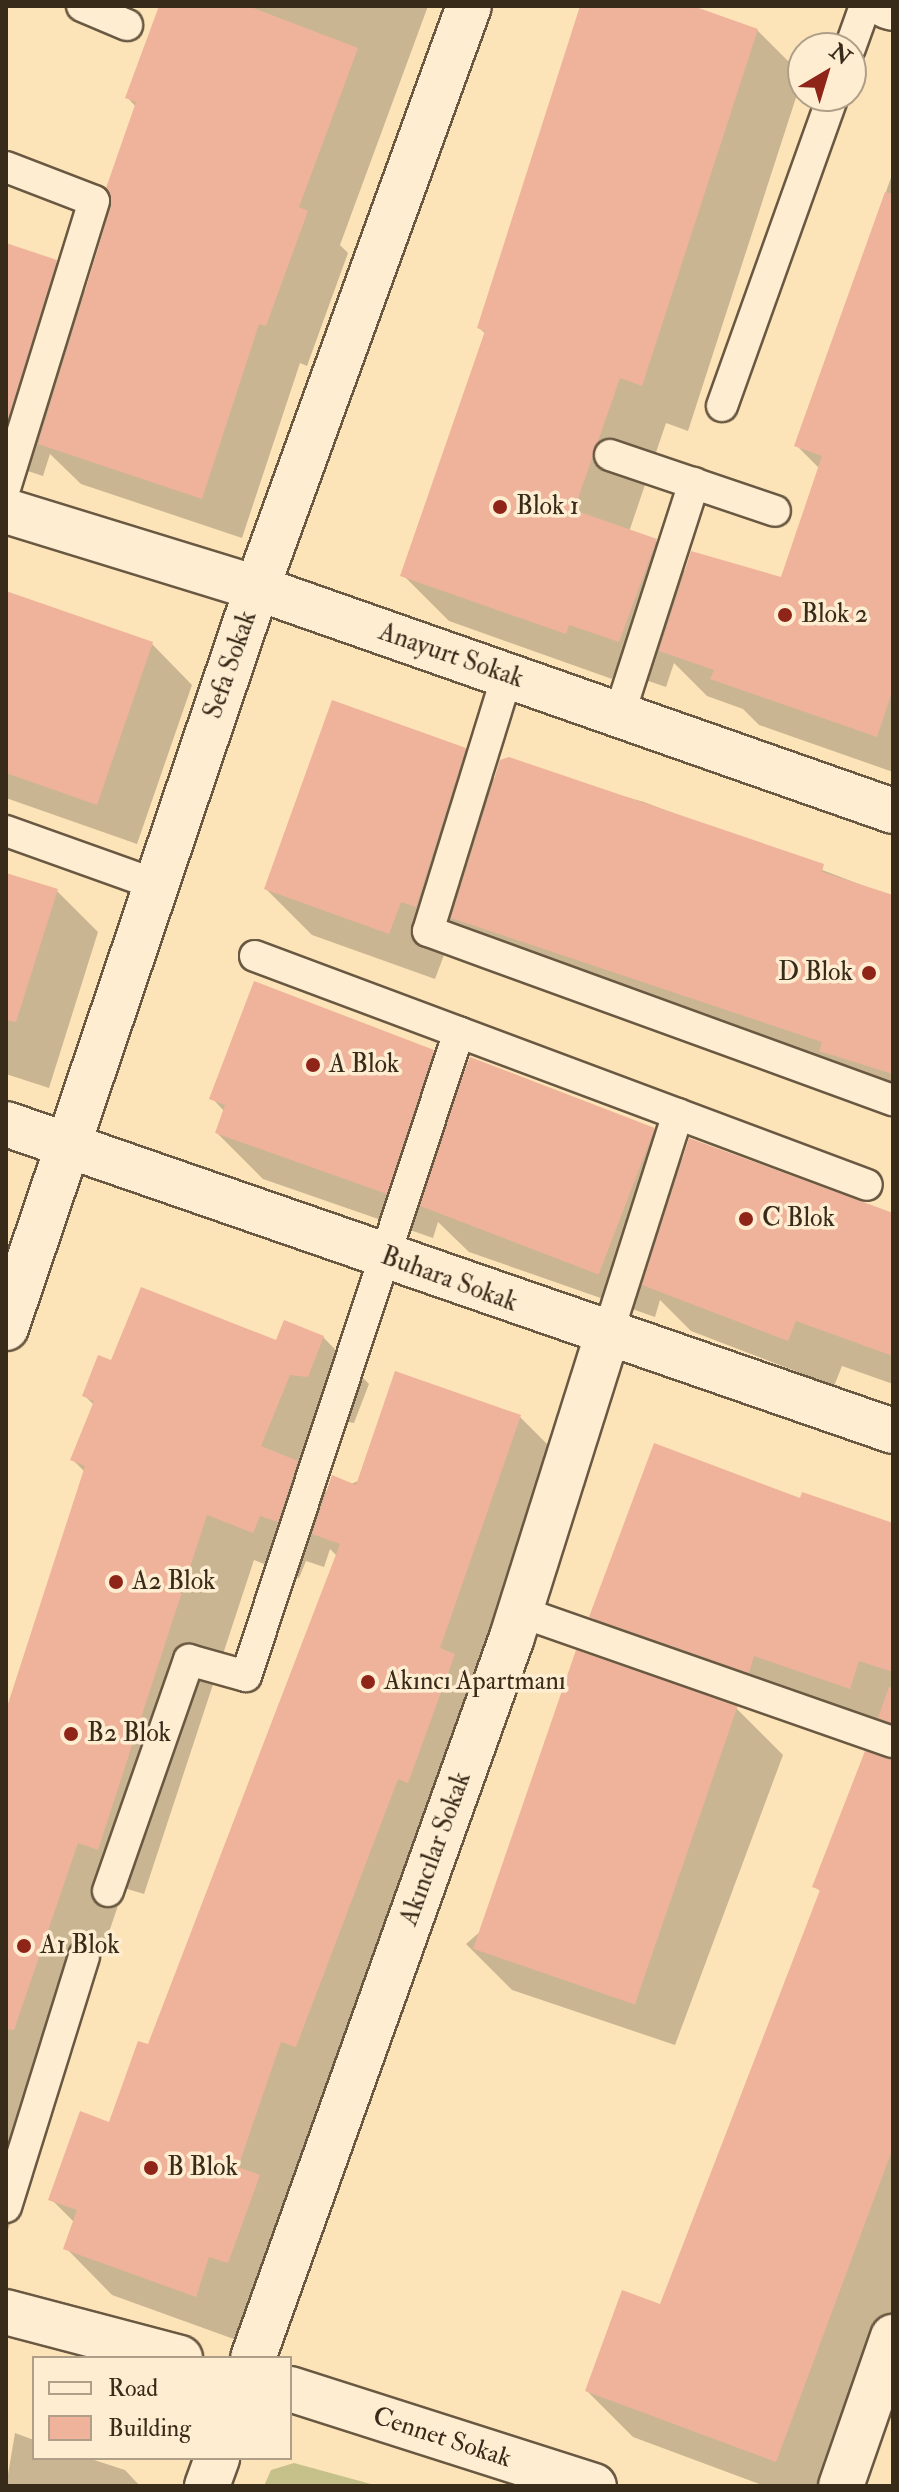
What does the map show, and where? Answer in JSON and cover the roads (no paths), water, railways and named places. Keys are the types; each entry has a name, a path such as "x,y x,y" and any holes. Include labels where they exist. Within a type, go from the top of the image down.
{"street":[{"name":"Sefa Sokak","path":"6,1328 257,588 469,6"},
{"path":"887,6 893,8"},
{"name":"Anayurt Sokak","path":"6,511 257,588 893,811"},
{"name":"Buhara Sokak","path":"6,1124 69,1143 607,1336 893,1431"},
{"name":"Akıncılar Sokak","path":"254,2356 521,1612 607,1336"},
{"path":"6,2312 172,2356"},
{"path":"841,2486 893,2337"},
{"name":"Cennet Sokak","path":"292,2390 594,2486"},
{"path":"207,2486 216,2460"}],"lane":[{"path":"82,6 127,25"},
{"path":"856,32 865,6"},
{"path":"722,406 827,112"},
{"path":"6,167 94,201 6,486"},
{"path":"610,455 775,511"},
{"path":"619,715 694,483"},
{"path":"507,676 428,931 893,1100"},
{"path":"6,831 157,885"},
{"path":"255,956 867,1185"},
{"path":"108,1891 189,1660 246,1676 459,1032"},
{"path":"607,1336 678,1114"},
{"path":"521,1612 893,1742"},
{"path":"6,2207 84,1956"}],"place":[{"name":"Blok 1","path":"500,507"},
{"name":"Blok 2","path":"785,615"},
{"name":"D Blok","path":"869,973"},
{"name":"A Blok","path":"313,1065"},
{"name":"C Blok","path":"746,1219"},
{"name":"A2 Blok","path":"116,1582"},
{"name":"Akıncı Apartmanı","path":"368,1682"},
{"name":"B2 Blok","path":"71,1734"},
{"name":"A1 Blok","path":"24,1946"},
{"name":"B Blok","path":"151,2168"}]}
